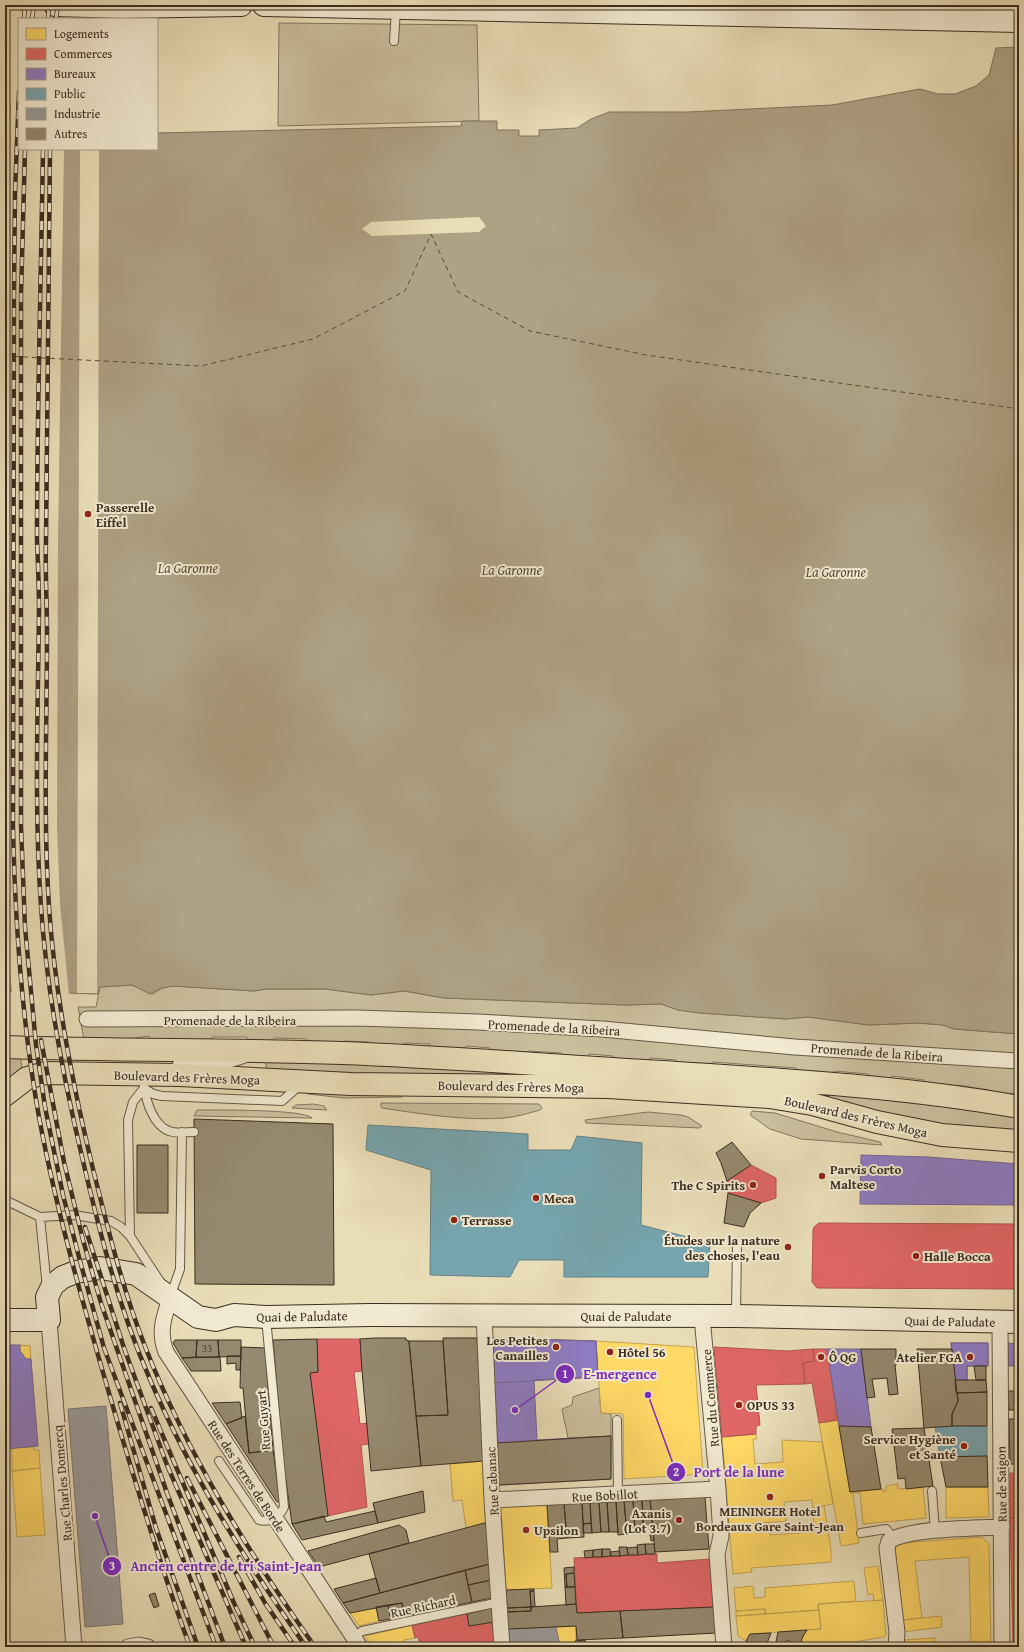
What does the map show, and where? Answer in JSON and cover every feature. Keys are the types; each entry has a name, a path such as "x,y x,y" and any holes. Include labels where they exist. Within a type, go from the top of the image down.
{"main road":[{"name":"Boulevard des Frères Moga","path":"5,1047 145,1067 304,1081 401,1085 608,1087 768,1097 812,1104 877,1122 942,1135 1019,1141"},
{"name":"Boulevard des Frères Moga","path":"5,1095 27,1078 45,1073 145,1067 268,1052 432,1057 732,1077 939,1094 1019,1107"}],"street":[{"path":"69,5 241,5"},
{"path":"264,5 741,10 1019,21"},
{"path":"990,5 1019,6"},
{"name":"Promenade de la Ribeira","path":"87,1019 357,1018 478,1022 656,1033 794,1047 1019,1061"},
{"path":"5,1320 49,1329 48,1297 53,1285 63,1277 76,1272 100,1268 136,1274 177,1302"},
{"name":"Quai de Paludate","path":"177,1302 202,1303 234,1315 266,1317 484,1315 736,1316 1009,1322"},
{"name":"Rue des Terres de Borde","path":"177,1302 162,1325 161,1335 166,1352 357,1642"},
{"name":"Rue Cabanac","path":"484,1315 492,1500 502,1647"},
{"name":"Rue du Commerce","path":"702,1317 718,1489 721,1536 717,1554 724,1647"},
{"name":"Rue de Saigon","path":"1002,1647 1002,1527 1009,1322"},
{"name":"Rue Charles Domercq","path":"49,1329 74,1647"},
{"name":"Rue Bobillot","path":"492,1500 718,1489"},
{"path":"896,1647 897,1632 887,1548 890,1541 898,1536 935,1531 1002,1527"},
{"path":"128,1647 138,1645 148,1647"}],"lane":[{"path":"394,41 396,6"},
{"path":"166,1064 225,1065 268,1052"},
{"path":"145,1067 157,1123 170,1132 194,1132"},
{"path":"130,1236 128,1120 145,1067"},
{"path":"177,1302 180,1269 182,1132"},
{"path":"5,1200 40,1217 74,1216 111,1221 121,1227 130,1236 177,1302"},
{"path":"40,1217 48,1297"},
{"path":"736,1316 737,1244"},
{"name":"Rue Guyart","path":"266,1317 284,1507 274,1518"},
{"path":"617,1420 618,1494"},
{"path":"220,1461 259,1520 266,1521 274,1518"},
{"path":"932,1491 935,1531"},
{"path":"861,1533 886,1530 894,1538"},
{"name":"Rue Richard","path":"357,1642 359,1633 369,1630 500,1602"}],"shaded area":[{"path":"279,23 477,25 479,121 278,126"},
{"path":"132,985 153,994 162,988 173,986 254,991 267,989 325,989 371,995 404,991 444,998 625,1005 661,1004 678,1010 700,1013 786,1019 808,1017 869,1025 918,1023 943,1025 954,1029 1019,1034 1019,1095 1011,1093 1010,1100 989,1096 989,1090 957,1085 956,1091 924,1086 924,1080 892,1076 891,1083 867,1080 868,1074 834,1071 833,1077 796,1074 796,1068 712,1062 711,1069 676,1067 676,1060 650,1058 650,1065 613,1063 613,1056 589,1054 588,1061 560,1059 561,1053 528,1051 527,1056 490,1054 490,1048 466,1046 465,1053 430,1051 430,1044 404,1043 404,1049 369,1048 369,1042 344,1041 343,1047 307,1045 307,1039 274,1038 273,1044 247,1043 247,1037 212,1037 212,1043 149,1043 149,1036 121,1040 84,1040 78,1007 96,1007 100,987"},
{"path":"20,1056 23,1073 5,1082 5,1059"},
{"path":"266,1060 660,1078 266,1073"},
{"path":"754,1085 1019,1115 1019,1134 974,1132"},
{"path":"314,1089 402,1093 402,1097 344,1098 308,1094"},
{"path":"381,1103 539,1104 542,1108 523,1115 489,1119 474,1119 428,1115 382,1108"},
{"path":"313,1104 324,1106 327,1110 292,1108 296,1105"},
{"path":"197,1110 239,1110 293,1113 312,1118 194,1116"},
{"path":"752,1111 775,1113 837,1132 880,1142 882,1145 801,1139 770,1129 750,1115"},
{"path":"648,1112 681,1115 688,1117 702,1126 700,1128 586,1123 585,1120"},
{"path":"8,1368 12,1372 8,1375 9,1418 5,1418 5,1371"},
{"path":"599,1388 601,1413 611,1414 611,1436 568,1438 562,1409 572,1405 573,1397"}],"water":[{"name":"La Garonne","path":"1019,47 1019,1034 954,1029 943,1025 918,1023 869,1025 808,1017 786,1019 700,1013 678,1010 661,1004 625,1005 444,998 404,991 371,995 325,989 267,989 254,991 173,986 162,988 150,994 132,985 100,987 98,994 5,991 5,104 13,104 13,134 18,150 158,150 158,133 461,126 462,121 497,121 497,130 519,130 519,136 539,136 539,130 577,128 591,119 609,112 688,112 832,105 920,89 938,94 955,94 976,86 989,75 996,48"}],"pier":[{"path":"11,102 15,104 15,133 18,133 18,150 64,150 58,539 57,827 60,904 69,995 12,993 5,914 5,392"},
{"name":"Passerelle Eiffel","path":"80,150 99,150 97,993 77,993"},
{"path":"479,217 486,226 479,232 372,236 362,229 371,222"}],"building: Logements":[{"path":"596,1341 694,1347 703,1474 624,1479 623,1414 601,1413"},
{"path":"20,1345 30,1346 31,1359 26,1359 20,1351"},
{"path":"838,1420 850,1492 883,1489 883,1492 886,1491 886,1486 898,1484 898,1489 923,1487 926,1518 863,1524 860,1493 853,1493 859,1543 841,1546 819,1423"},
{"path":"756,1434 757,1439 753,1439 755,1464 783,1462 782,1440 822,1442 833,1504 813,1508 812,1500 784,1502 786,1521 729,1526 722,1437"},
{"path":"33,1447 34,1450 39,1450 40,1468 12,1471 12,1448"},
{"path":"484,1461 488,1522 466,1528 462,1500 453,1501 450,1464"},
{"path":"40,1468 45,1535 17,1537 12,1471"},
{"path":"946,1487 988,1487 989,1517 946,1518"},
{"name":"Upsilon","path":"547,1505 552,1588 506,1590 501,1507"},
{"path":"824,1506 831,1549 831,1562 751,1568 752,1572 733,1574 729,1526 769,1522 770,1535 814,1532 813,1508"},
{"path":"982,1537 989,1544 991,1647 971,1647 969,1557 915,1561 922,1618 902,1620 893,1551 900,1543"},
{"path":"878,1566 883,1600 874,1601 873,1594 868,1595 864,1568"},
{"path":"854,1581 856,1601 818,1604 819,1610 765,1614 765,1609 736,1611 734,1588 753,1586 754,1598 765,1597 765,1588"},
{"path":"883,1600 886,1635 884,1637 854,1642 855,1647 800,1647 802,1638 807,1630 821,1629 818,1604"},
{"path":"376,1607 379,1621 359,1626 350,1613"},
{"path":"765,1609 765,1614 736,1616 736,1611"},
{"path":"819,1610 821,1629 750,1634 746,1641 738,1636 736,1616"},
{"path":"941,1616 942,1627 903,1632 902,1620"},
{"path":"412,1625 415,1638 404,1640 405,1647 372,1647 365,1636"},
{"path":"576,1626 576,1647 560,1647 556,1627"},
{"path":"935,1638 935,1647 904,1647 903,1640"}],"building: Commerces":[{"path":"751,1165 776,1178 776,1198 761,1203 728,1193 727,1181"},
{"name":"Halle Bocca","path":"819,1223 1019,1224 1019,1289 817,1288 812,1282 813,1230"},
{"path":"317,1339 360,1339 362,1371 354,1372 360,1424 367,1423 369,1444 361,1445 367,1507 328,1516 310,1373 318,1372"},
{"name":"OPUS 33","path":"714,1347 788,1351 813,1349 814,1361 803,1363 805,1384 756,1385 760,1425 756,1426 756,1434 722,1437"},
{"path":"813,1349 827,1349 838,1420 819,1423 812,1383 805,1384 803,1363 814,1361"},
{"path":"1010,1473 1019,1473 1019,1517 1010,1518"},
{"path":"1019,1517 1019,1647 1013,1647 1010,1518"},
{"path":"657,1554 657,1563 710,1559 714,1607 577,1613 574,1558"},
{"path":"467,1614 469,1626 494,1622 495,1647 421,1647 418,1637 415,1638 412,1625"}],"building: Bureaux":[{"path":"861,1155 928,1157 1019,1164 1019,1205 860,1204"},
{"path":"491,1338 596,1341 598,1377 534,1380 537,1440 611,1436 611,1479 499,1485"},
{"path":"491,1338 596,1341 598,1377 494,1383"},
{"name":"Atelier FGA","path":"951,1343 988,1343 988,1366 967,1366 967,1380 955,1380"},
{"name":"Atelier FGA","path":"951,1343 988,1343 988,1366 967,1366 967,1380 955,1380"},
{"path":"1008,1343 1019,1344 1019,1366 1008,1366"},
{"path":"5,1345 20,1345 20,1351 26,1359 31,1359 38,1446 5,1449 5,1418 9,1418 8,1375 12,1372 8,1368 5,1371"},
{"path":"827,1349 861,1349 871,1427 839,1426"}],"building: Public":[{"name":"Meca","path":"368,1125 528,1134 528,1150 571,1150 577,1136 642,1143 641,1225 710,1243 708,1277 564,1277 564,1260 519,1260 510,1277 430,1275 431,1170 366,1150"},
{"path":"935,1426 987,1426 987,1456 940,1457"}],"building: Industrie":[{"path":"106,1406 123,1624 85,1627 68,1409"},
{"path":"556,1627 560,1647 509,1647 508,1629"}],"building: Autres":[{"path":"194,1119 333,1124 334,1285 195,1284"},
{"path":"732,1142 751,1165 727,1181 716,1153"},
{"path":"137,1145 168,1145 168,1213 137,1213"},
{"path":"728,1193 761,1203 750,1213 744,1227 724,1223"},
{"path":"406,1338 406,1340 409,1341 421,1466 371,1471 360,1339"},
{"path":"443,1338 477,1338 484,1461 421,1466 416,1416 448,1415"},
{"path":"317,1339 318,1372 310,1373 328,1516 292,1524 283,1460 273,1340"},
{"path":"175,1340 197,1340 196,1357 182,1358 173,1343"},
{"path":"197,1340 218,1340 219,1357 196,1357"},
{"path":"218,1340 241,1340 241,1356 219,1357"},
{"path":"409,1341 443,1341 448,1415 416,1416"},
{"path":"241,1347 265,1348 273,1450 249,1453 243,1388 240,1388"},
{"path":"861,1349 896,1349 895,1365 898,1394 889,1395 887,1378 872,1379 875,1397 867,1398"},
{"path":"917,1349 952,1349 958,1401 952,1414 952,1426 924,1428"},
{"path":"227,1356 241,1356 240,1370 236,1370 236,1363 227,1364"},
{"path":"220,1357 221,1371 191,1371 182,1358"},
{"path":"974,1366 986,1366 986,1380 976,1380"},
{"path":"955,1380 986,1380 987,1392 956,1393"},
{"path":"1008,1391 1019,1391 1019,1410 1009,1410"},
{"path":"987,1392 987,1426 952,1426 952,1414 958,1401 957,1393"},
{"path":"240,1402 242,1418 226,1424 212,1403"},
{"path":"245,1416 249,1453 273,1450 280,1501 277,1502 226,1424"},
{"path":"1009,1419 1019,1419 1019,1464 1010,1464"},
{"path":"839,1426 871,1427 881,1489 850,1492"},
{"path":"924,1428 933,1486 906,1489 905,1478 898,1479 892,1429"},
{"path":"611,1436 611,1479 499,1485 497,1443"},
{"path":"987,1456 988,1487 946,1487 940,1457"},
{"path":"423,1491 425,1512 378,1523 373,1503"},
{"name":"Axanis (Lot 3.7)","path":"705,1497 709,1549 655,1552 650,1499"},
{"path":"650,1499 654,1540 651,1541 649,1527 643,1527 642,1500"},
{"path":"633,1500 642,1500 644,1529 635,1529"},
{"path":"633,1500 635,1534 627,1534 624,1501"},
{"path":"616,1501 618,1532 609,1532 607,1502"},
{"path":"616,1501 624,1501 627,1534 618,1535"},
{"path":"590,1502 591,1523 583,1524 582,1503"},
{"path":"590,1502 599,1502 601,1532 592,1533"},
{"path":"599,1502 607,1502 609,1532 601,1532"},
{"path":"582,1503 584,1537 567,1538 564,1504"},
{"path":"564,1504 567,1538 557,1539 558,1552 550,1552 547,1505"},
{"path":"375,1511 378,1523 302,1540 292,1524 324,1516 326,1522"},
{"path":"488,1522 490,1564 380,1593 369,1554"},
{"path":"591,1523 592,1533 583,1533 583,1524"},
{"path":"399,1525 406,1530 409,1543 319,1567 308,1551"},
{"path":"645,1544 646,1554 638,1555 637,1545"},
{"path":"645,1544 654,1544 655,1554 646,1554"},
{"path":"619,1547 627,1547 628,1555 620,1556"},
{"path":"637,1547 638,1555 628,1555 627,1548"},
{"path":"602,1549 610,1549 611,1556 602,1557"},
{"path":"602,1549 602,1557 593,1557 593,1550"},
{"path":"593,1550 593,1557 585,1558 584,1551"},
{"path":"619,1551 620,1556 611,1556 610,1552"},
{"path":"490,1564 491,1580 468,1585 465,1570"},
{"path":"574,1567 574,1573 566,1574 567,1587 565,1587 564,1568"},
{"path":"465,1570 472,1602 405,1616 402,1603 350,1613 343,1603"},
{"path":"574,1573 575,1587 567,1587 566,1574"},
{"path":"376,1578 380,1593 343,1603 334,1589"},
{"path":"491,1580 492,1598 472,1602 468,1585"},
{"path":"565,1587 575,1587 576,1604 566,1605"},
{"path":"534,1589 534,1591 530,1591 531,1607 507,1608 506,1590"},
{"path":"530,1591 534,1591 535,1606 531,1607"},
{"path":"155,1593 159,1606 154,1608 149,1595"},
{"path":"402,1603 405,1616 391,1619 388,1605"},
{"path":"576,1604 577,1613 620,1611 623,1638 577,1640 576,1626 508,1629 507,1612 531,1611 531,1607"},
{"path":"388,1605 391,1619 379,1621 376,1607"},
{"path":"531,1607 531,1611 507,1612 507,1608"},
{"path":"714,1607 716,1633 623,1638 620,1611"},
{"path":"492,1608 494,1622 469,1626 467,1614"},
{"path":"807,1630 802,1638 801,1646 787,1640 784,1647 775,1647 778,1632"},
{"path":"771,1633 766,1646 751,1644 746,1641 750,1634"},
{"path":"585,1640 587,1647 576,1647 575,1641"}],"ferry route":[{"path":"5,356 201,366 313,339 405,291 431,234 458,292 530,331 646,355 1019,409"}],"railway":[{"path":"24,18 25,5"},
{"path":"32,18 34,5"},
{"path":"48,18 49,5"},
{"path":"56,18 58,5"},
{"path":"18,117 15,193 14,293 13,826 20,972 28,1045 39,1117 64,1231 105,1380 142,1504 190,1647"},
{"path":"25,150 21,296 21,826 25,927 36,1045 45,1107 63,1195 104,1348 216,1647"},
{"path":"43,150 37,491 39,583 37,758 38,833 41,907 47,971 57,1035 76,1129 96,1216 119,1298 138,1351 182,1448 220,1516 306,1647"},
{"path":"50,150 46,552 46,839 49,907 55,973 65,1039 85,1136 116,1260 146,1349 181,1427 201,1465 267,1576 315,1647"},
{"path":"41,1040 64,1162 83,1240 101,1303 167,1493 225,1647"},
{"path":"85,1227 124,1348 167,1465 246,1647"},
{"path":"120,1403 156,1528 198,1647"},
{"path":"151,1408 234,1603 255,1647"},
{"path":"187,1478 274,1647"},
{"path":"239,1557 265,1603 295,1647"}],"place":[{"name":"Passerelle Eiffel","path":"88,514"},
{"name":"Parvis Corto Maltese","path":"822,1176"},
{"name":"The C Spirits","path":"753,1185"},
{"name":"Meca","path":"536,1198"},
{"name":"Terrasse","path":"454,1220"},
{"name":"Études sur la nature des choses, l'eau","path":"788,1247"},
{"name":"Halle Bocca","path":"916,1256"},
{"name":"Les Petites Canailles","path":"556,1347"},
{"name":"Hôtel 56","path":"610,1352"},
{"name":"Ô QG","path":"821,1357"},
{"name":"Atelier FGA","path":"970,1357"},
{"name":"Port de la lune","path":"648,1395"},
{"name":"OPUS 33","path":"739,1405"},
{"name":"E-mergence","path":"515,1410"},
{"name":"Service Hygiène et Santé","path":"964,1446"},
{"name":"MEININGER Hotel Bordeaux Gare Saint-Jean","path":"770,1497"},
{"name":"Ancien centre de tri Saint-Jean","path":"95,1516"},
{"name":"Axanis (Lot 3.7)","path":"679,1520"},
{"name":"Upsilon","path":"526,1530"}]}
